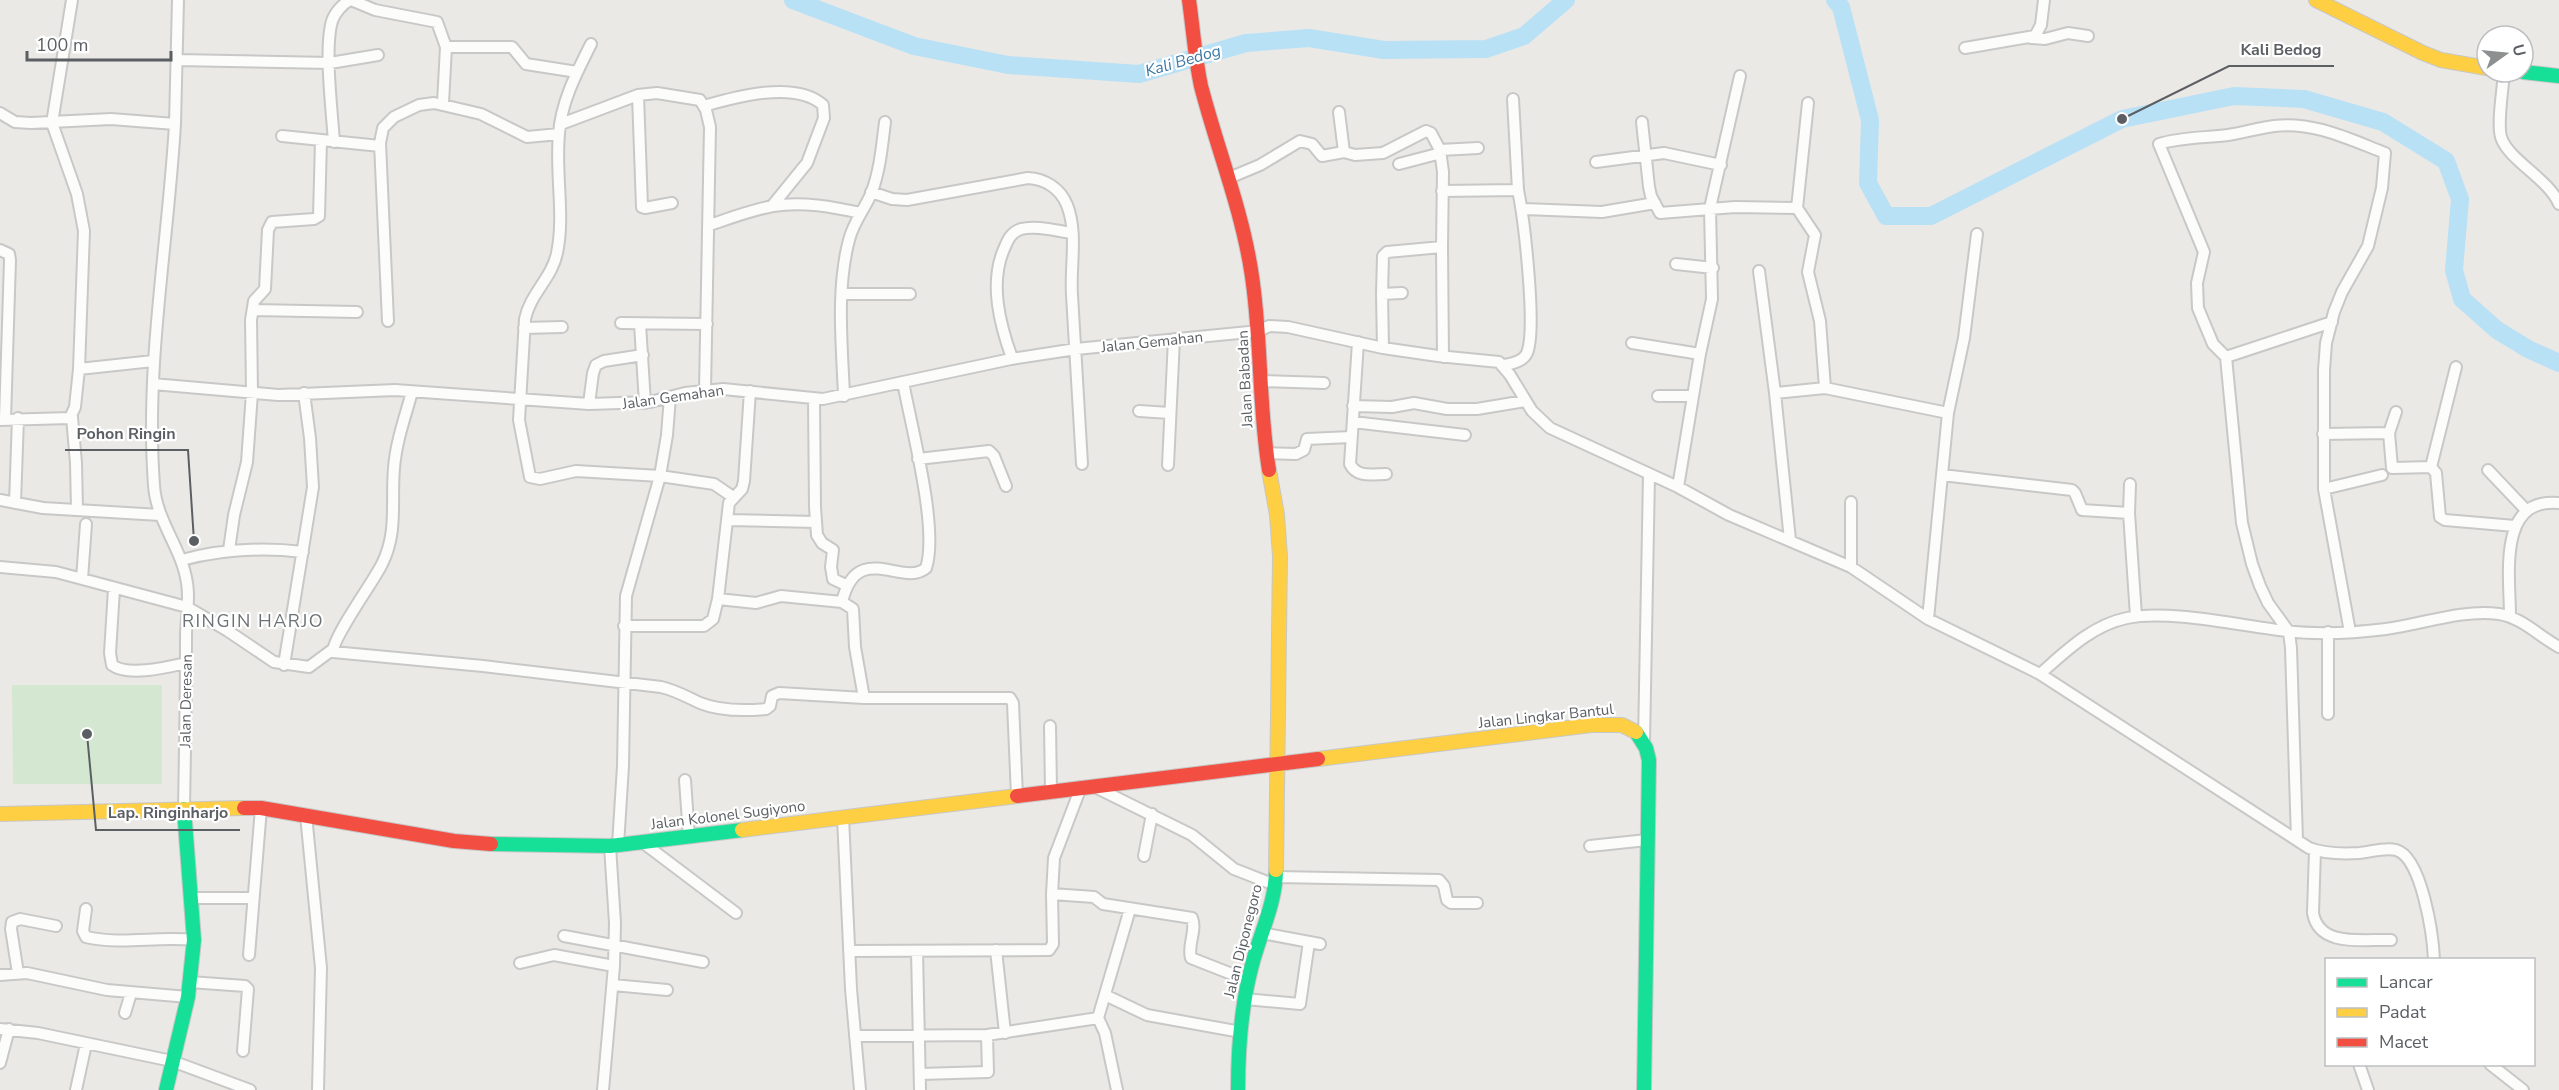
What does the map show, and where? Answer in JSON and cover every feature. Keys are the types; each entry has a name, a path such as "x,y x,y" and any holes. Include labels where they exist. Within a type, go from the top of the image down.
{"main road":[{"name":"Jalan Babadan","path":"1189,0 1201,84 1229,178 1251,269 1259,331 1260,381 1266,453 1277,515 1280,556 1277,763"},
{"path":"2316,0 2423,53 2441,60 2475,66"},
{"path":"2535,73 2559,76"},
{"name":"Jalan Lingkar Bantul","path":"1277,763 1615,723 1629,727 1644,742"},
{"path":"1644,742 1648,760 1644,1085"},
{"name":"Jalan Kolonel Sugiyono","path":"0,814 261,808 422,837 489,845 614,845 1277,763"},
{"name":"Jalan Diponegoro","path":"1238,1090 1241,1032 1248,980 1275,881 1277,763"},
{"path":"166,1090 188,997 194,940 184,809"}],"street":[{"path":"72,0 52,123 77,194 83,224 79,369 72,417 77,509"},
{"name":"Jalan Deresan","path":"178,0 176,124 153,361 153,384 154,487 160,515 182,560 188,586 184,809"},
{"path":"334,142 328,42 332,19 343,4 351,0 375,10 437,22 446,47 443,103"},
{"path":"2031,38 2040,29 2044,0"},
{"path":"1965,48 2031,38 2045,39 2066,33 2088,36"},
{"path":"591,44 563,109 560,129 559,220 556,256 529,304 524,328 519,420 532,478 540,479 576,471 660,476 714,484 733,497"},
{"path":"446,47 512,47 526,64 577,72"},
{"path":"177,60 330,63 378,55"},
{"path":"1678,488 1700,354 1712,299 1710,208 1740,76"},
{"path":"2503,84 2501,138 2510,151 2553,193 2559,204"},
{"path":"704,106 741,95 772,92 799,95 817,100 823,105 824,118 807,163 772,206"},
{"path":"388,321 380,146 383,128 397,115 426,103 443,103 481,114 527,137 560,129 638,95 657,93 691,97 700,100 704,106 710,127 710,225 705,390"},
{"path":"638,95 642,207 672,202"},
{"path":"1513,99 1518,190 1522,209 1531,318 1527,354 1521,360 1503,365 1541,421 1550,428 1678,488 1729,515 1851,567 1928,619 2040,675 2314,850 2341,853 2393,850 2408,857 2431,925 2434,958"},
{"path":"1808,103 1797,208 1815,235 1808,272 1820,321 1825,388"},
{"path":"1339,112 1344,152"},
{"path":"0,113 15,122 52,123 111,118 176,124"},
{"path":"844,396 841,343 846,255 852,229 872,192 879,165 885,122"},
{"path":"1642,122 1651,196 1658,210 1664,213 1710,208 1797,208"},
{"path":"2297,840 2294,665 2289,632 2268,603 2260,586 2244,532 2235,470 2226,357 2213,344 2198,308 2197,283 2204,252 2200,237 2159,144 2274,126 2295,125 2328,130 2385,153 2382,188 2368,246 2342,292 2326,343 2324,370 2324,489 2350,632"},
{"path":"1229,178 1260,165 1300,141 1312,144 1322,156 1344,152 1355,155 1383,153 1426,131 1431,133 1440,151 1443,172 1443,357"},
{"path":"282,136 380,146"},
{"path":"229,550 234,515 247,462 252,393 253,310 254,301 265,289 269,224 279,221 314,219 319,216 321,141"},
{"path":"1399,164 1440,151 1478,148"},
{"path":"1596,162 1672,153 1721,165"},
{"path":"872,192 897,200 907,200 1010,180 1038,179 1054,187 1064,199 1070,215 1072,233 1071,293 1082,464"},
{"path":"1442,191 1518,190"},
{"path":"1522,209 1602,212 1655,203"},
{"path":"710,225 772,206 813,204 861,213"},
{"path":"842,209 852,229"},
{"path":"1012,358 1002,328 997,279 997,268 1007,239 1016,232 1029,228 1072,233"},
{"path":"1928,619 1948,413 1964,339 1977,234"},
{"path":"1383,348 1383,256 1387,252 1443,247"},
{"path":"0,250 9,254 10,260 2,419 72,417"},
{"path":"1676,264 1713,268"},
{"path":"1760,271 1790,540"},
{"path":"1382,294 1402,293"},
{"path":"843,294 910,294"},
{"path":"253,310 357,312"},
{"path":"2226,357 2332,322"},
{"path":"621,323 707,324"},
{"path":"640,324 645,403"},
{"name":"Jalan Gemahan","path":"153,384 252,393 347,390 412,392 589,404 645,403 723,388 814,399 844,396 1012,358 1076,349 1259,331 1269,326 1288,327 1383,348 1443,357 1494,361 1503,365"},
{"path":"524,328 562,327"},
{"path":"1168,465 1174,339"},
{"path":"1358,342 1349,459 1354,471 1360,474 1386,474"},
{"path":"1632,343 1700,354"},
{"path":"589,404 592,373 597,364 643,355"},
{"path":"79,369 153,361"},
{"path":"2431,467 2456,366"},
{"path":"1260,381 1324,383"},
{"path":"842,602 846,585 870,568 914,573 926,568 928,531 918,459 903,382"},
{"path":"1775,393 1825,388 1948,413"},
{"path":"624,626 704,626 713,619 718,599 729,503 742,489 745,475 750,391"},
{"path":"0,567 39,569 187,607 228,630 274,662 303,668 313,666 332,650 383,563 391,541 394,522 393,483 396,452 412,392"},
{"path":"284,665 313,487 304,393"},
{"path":"1658,396 1693,396"},
{"path":"603,1090 615,966 614,845 623,766 626,596 660,476 670,397"},
{"path":"814,399 816,522 822,543 833,550 831,567 833,579 846,585"},
{"path":"1353,406 1392,407 1414,403 1447,409 1477,409 1525,400"},
{"path":"1139,411 1170,413"},
{"path":"2396,412 2389,433 2392,468 2431,467"},
{"path":"15,503 18,418"},
{"path":"1353,422 1465,435"},
{"path":"2323,434 2389,433"},
{"path":"1266,453 1296,454 1304,450 1307,439 1351,437"},
{"path":"918,459 989,452 994,456 1006,486"},
{"path":"2431,467 2436,473 2442,519 2515,526"},
{"path":"2488,470 2526,510"},
{"path":"1644,742 1649,475"},
{"path":"1942,475 2072,490 2082,510 2129,513"},
{"path":"2324,489 2382,475"},
{"path":"2130,484 2129,513 2136,616"},
{"path":"0,500 43,508 160,515"},
{"path":"1851,502 1851,567"},
{"path":"2510,616 2510,556 2515,526 2526,510 2540,504 2559,503"},
{"path":"727,520 816,522"},
{"path":"82,579 86,524"},
{"path":"182,560 229,550 269,549 303,552"},
{"path":"114,590 110,653 112,665 116,669 152,670 186,663"},
{"path":"718,599 756,603 781,596 842,602 853,609 855,647 864,698"},
{"path":"2040,675 2091,633 2110,623 2136,616 2173,617 2289,632 2350,632 2385,629 2473,615 2510,616 2559,647"},
{"path":"2328,632 2328,714"},
{"path":"332,650 337,653 483,666 661,687 676,691 701,704 726,710 766,709 770,706 773,694 779,693 864,698 1012,699 1017,796"},
{"path":"1629,727 1645,706"},
{"path":"1050,726 1051,790"},
{"path":"685,780 689,836"},
{"path":"849,951 1049,950 1052,948 1052,894 1057,847 1087,786 1152,814 1192,835 1234,869 1275,881 1439,880 1444,886 1447,900 1450,903 1477,903"},
{"path":"249,955 261,808"},
{"path":"1144,856 1152,814"},
{"path":"306,815 321,968 318,1090"},
{"path":"843,817 849,951 860,1090"},
{"path":"1590,846 1647,840"},
{"path":"642,842 736,914"},
{"path":"2314,850 2313,913 2315,922 2324,933 2334,938 2391,940"},
{"path":"1052,894 1094,897 1103,904 1192,918 1194,923 1189,949 1191,958 1248,980"},
{"path":"192,898 252,898"},
{"path":"86,909 83,931 86,937 120,941 160,937 194,940"},
{"path":"1117,1090 1107,1041 1098,1018 1130,909"},
{"path":"18,973 12,922 20,919 56,926"},
{"path":"1245,999 1300,1004 1314,943 1262,933"},
{"path":"564,936 703,962"},
{"path":"996,950 1005,1033"},
{"path":"917,951 921,1036 920,1090"},
{"path":"520,963 554,955 615,966"},
{"path":"0,975 18,973 131,993 188,997"},
{"path":"190,982 245,986 248,989 243,1051"},
{"path":"613,985 667,990"},
{"path":"125,1013 131,993"},
{"path":"1105,995 1148,1015 1241,1032"},
{"path":"855,1036 987,1035 1098,1018"},
{"path":"0,1063 4,1029 38,1033 172,1061 250,1090"},
{"path":"920,1074 988,1072 987,1035"},
{"path":"76,1090 86,1044"},
{"path":"2359,1066 2368,1090"},
{"path":"2491,1066 2522,1090"}],"green space":[{"path":"12,685 162,685 162,784 13,784"}],"waterway":[{"name":"Kali Bedog","path":"793,0 914,46 1008,65 1139,74 1246,43 1309,38 1384,50 1486,49 1524,36 1566,0"},
{"name":"Kali Bedog","path":"1835,0 1841,7 1870,120 1868,183 1886,216 1931,216 2122,119 2234,96 2304,99 2383,122 2446,161 2460,199 2454,270 2462,299 2497,330 2528,349 2559,363"}],"traffic: fast":[{"path":"2535,73 2559,76"},
{"path":"1636,732 1646,748 1649,760 1644,1090"},
{"path":"166,1090 188,997 194,940 184,809"},
{"path":"491,844 610,846 742,830"},
{"path":"1238,1090 1245,996 1252,965 1271,906 1276,870"}],"traffic: slow":[{"path":"2316,0 2423,53 2441,60 2475,66"},
{"path":"1269,470 1277,515 1280,556 1276,870"},
{"path":"1318,759 1591,725 1622,725 1636,732"},
{"path":"742,830 1017,796"},
{"path":"0,814 244,808"}],"traffic: jam":[{"path":"1189,0 1201,86 1235,200 1251,270 1269,470"},
{"path":"1017,796 1318,759"},
{"path":"244,808 261,808 454,841 491,844"}],"place":[{"name":"Kali Bedog","path":"2122,119"},
{"name":"Pohon Ringin","path":"194,541"},
{"name":"Lap. Ringinharjo","path":"87,734"}],"district":[{"name":"RINGIN HARJO","path":"253,621"}]}
